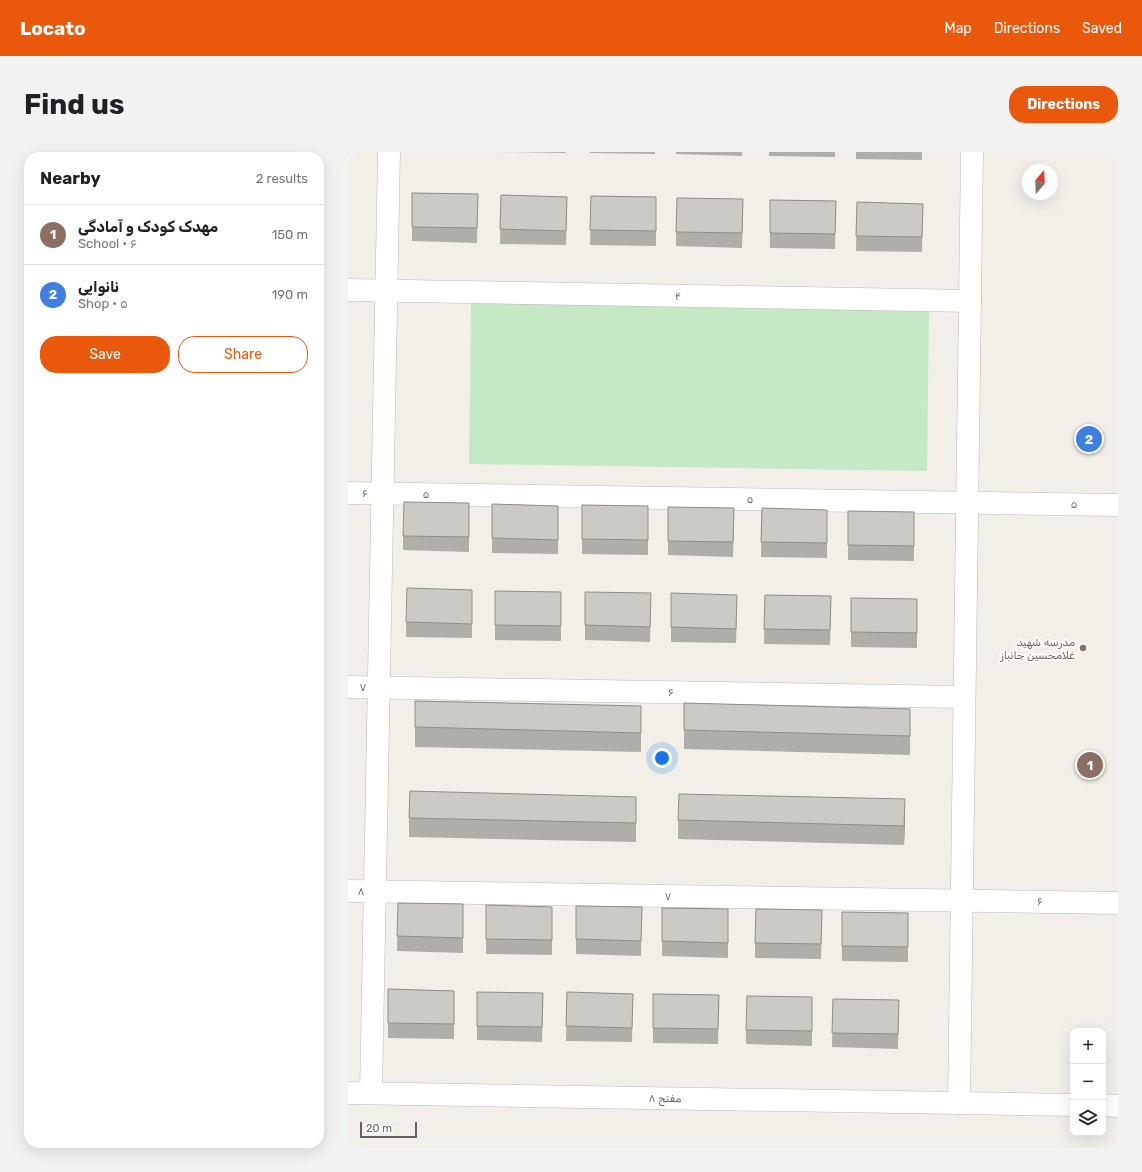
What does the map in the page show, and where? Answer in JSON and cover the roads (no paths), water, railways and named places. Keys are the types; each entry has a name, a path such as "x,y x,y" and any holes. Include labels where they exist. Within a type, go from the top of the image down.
{"street":[{"path":"371,1093 389,152"},
{"path":"959,1103 972,152"},
{"path":"348,290 387,291"},
{"name":"۴","path":"387,291 970,301"},
{"name":"۶","path":"348,492 383,493"},
{"name":"۵","path":"383,493 1118,505"},
{"name":"۷","path":"348,687 379,687"},
{"name":"۶","path":"379,687 964,697"},
{"name":"۸","path":"348,891 375,891"},
{"name":"۷","path":"375,891 961,900"},
{"name":"۶","path":"961,900 1118,903"},
{"name":"۸ مفتح","path":"348,1093 1070,1105"},
{"path":"1106,1105 1118,1106"}],"place":[{"name":"نانوایی","path":"1089,439"},
{"name":"مدرسه شهید غلامحسین جانباز","path":"1083,648"},
{"name":"مهدک کودک و آمادگی","path":"1090,765"}]}
